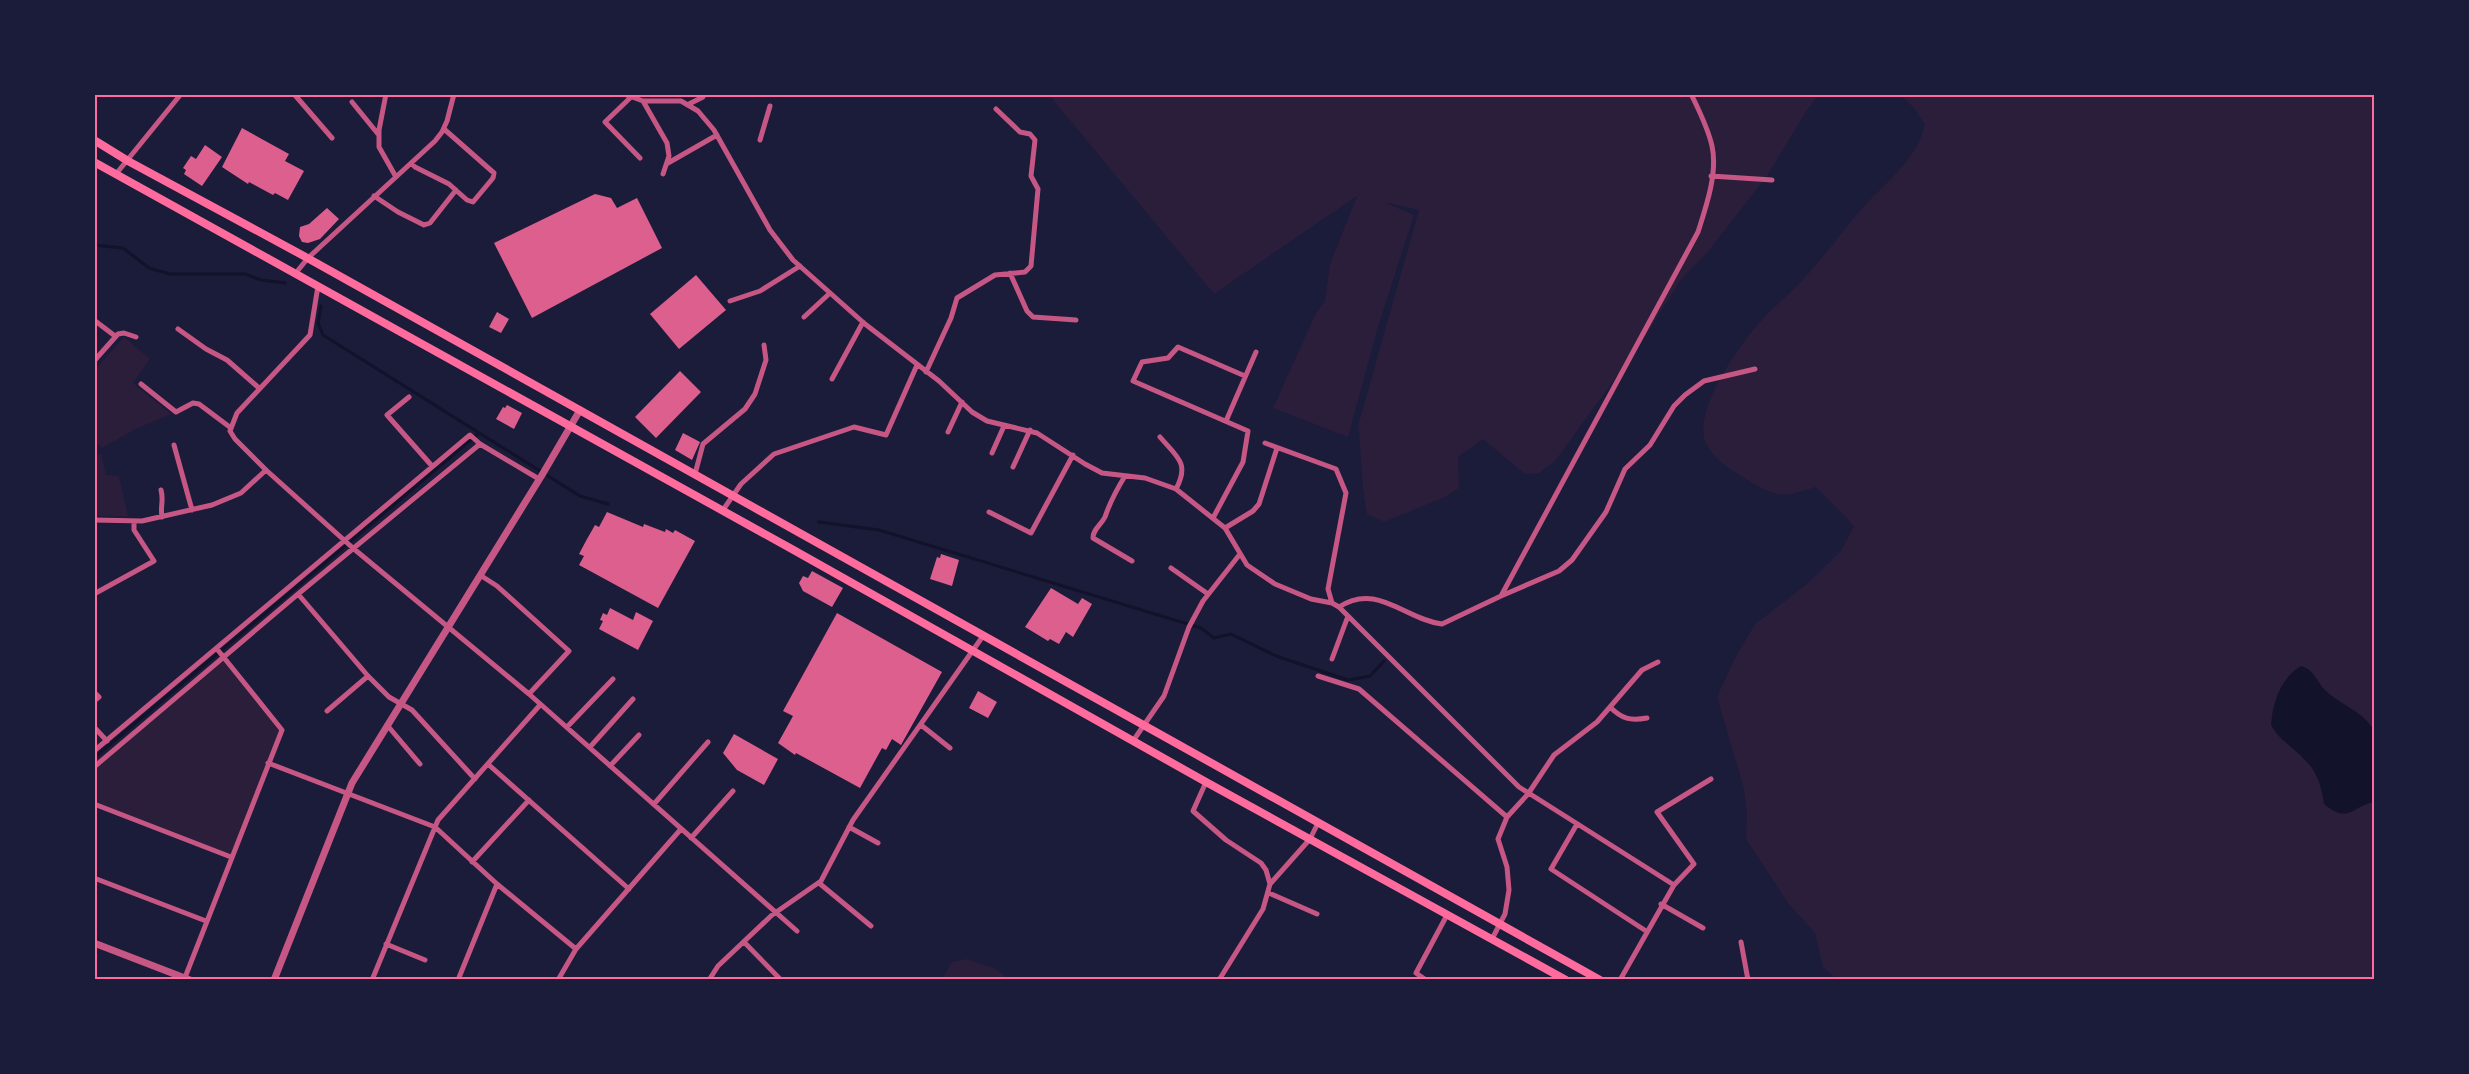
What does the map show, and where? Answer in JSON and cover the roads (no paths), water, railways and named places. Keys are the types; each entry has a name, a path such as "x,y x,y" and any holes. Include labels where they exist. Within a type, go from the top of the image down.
{"main road":[{"path":"94,140 1600,980"},
{"path":"94,162 1566,980"}],"street":[{"path":"116,174 181,94"},
{"path":"294,94 332,138"},
{"path":"386,94 379,147 396,177"},
{"path":"295,274 308,258 411,163 444,129 454,94"},
{"path":"689,104 704,97 705,94"},
{"path":"1501,596 1698,232 1706,204 1713,162 1712,146 1690,94"},
{"path":"640,158 604,122 627,96 643,101 681,101 689,104 708,122 717,135 770,230 800,266 863,322 962,402 987,421 1030,430 1102,473 1145,478 1176,489 1225,528 1247,565 1275,584 1311,599 1332,603 1339,607 1528,794 1674,885"},
{"path":"643,101 668,142 668,163 663,174"},
{"path":"352,102 379,135"},
{"path":"760,140 770,106"},
{"path":"926,372 951,318 957,298 995,275 1025,272 1031,266 1038,191 1031,176 1035,140 1030,134 1020,132 996,109"},
{"path":"411,163 449,184 473,202 494,173 444,129"},
{"path":"668,163 717,135"},
{"path":"1711,176 1772,180"},
{"path":"374,196 424,225 430,223 456,190"},
{"path":"730,301 760,291 800,266"},
{"path":"1010,273 1027,311 1033,317 1076,320"},
{"path":"231,428 237,413 310,335 318,286"},
{"path":"804,317 830,293"},
{"path":"94,320 115,336"},
{"path":"832,379 863,322"},
{"path":"178,329 206,349 227,360 259,388"},
{"path":"94,362 115,336 121,333 136,337"},
{"path":"694,474 704,444 745,409 755,394 766,360 764,345"},
{"path":"1213,518 1243,462 1248,431 1133,381 1142,362 1168,358 1178,347 1245,376"},
{"path":"1226,421 1256,352"},
{"path":"723,510 741,484 774,454 854,427 886,435 917,365"},
{"path":"1339,607 1349,601 1376,598 1410,614 1442,624 1559,571 1572,560 1606,512 1625,469 1650,445 1674,406 1704,381 1755,369"},
{"path":"141,384 176,412 193,403 199,404 231,428 235,439 266,470 350,545 529,694 797,931"},
{"path":"409,398 387,415 432,466"},
{"path":"948,432 962,402"},
{"path":"274,980 346,794 580,410"},
{"path":"992,453 1004,426"},
{"path":"1013,467 1030,430"},
{"path":"94,751 298,594 432,466 470,435 476,441 542,474"},
{"path":"1160,437 1180,460 1183,474 1176,489"},
{"path":"94,767 220,654 476,441"},
{"path":"1265,443 1336,469 1346,494 1328,589 1332,603"},
{"path":"174,446 192,510"},
{"path":"1225,528 1253,511 1259,504 1277,448"},
{"path":"989,512 1032,533 1073,455"},
{"path":"94,520 134,522 212,505 241,493 266,470"},
{"path":"1125,476 1104,518 1093,534 1093,538 1132,561"},
{"path":"161,490 164,499 160,509 162,517"},
{"path":"94,594 154,561 134,530 134,522"},
{"path":"1133,741 1164,696 1192,621 1208,594 1240,554"},
{"path":"1171,568 1208,594"},
{"path":"480,574 497,586 569,651 529,694"},
{"path":"298,594 368,676 389,697 412,710 475,779"},
{"path":"1332,659 1348,616"},
{"path":"711,979 718,966 777,912 819,883 849,827 974,652 983,636"},
{"path":"94,943 186,979 231,857 282,730 220,654"},
{"path":"1492,939 1505,914 1509,890 1507,867 1498,839 1506,817 1528,794 1554,756 1597,722 1642,670 1658,662"},
{"path":"327,711 368,676"},
{"path":"1318,676 1359,689 1506,817"},
{"path":"567,728 613,679"},
{"path":"94,692 99,698 94,701"},
{"path":"590,747 633,699"},
{"path":"372,980 438,820 540,705"},
{"path":"1610,707 1618,715 1630,720 1647,718"},
{"path":"387,725 420,764"},
{"path":"921,725 950,748"},
{"path":"94,727 107,741"},
{"path":"610,766 639,735"},
{"path":"654,804 708,742"},
{"path":"268,763 435,827 497,884 576,948"},
{"path":"489,765 629,889"},
{"path":"1620,980 1661,904 1674,885 1694,864 1657,812 1711,779"},
{"path":"1206,782 1193,811 1226,840 1261,863 1266,870 1270,884 1263,909 1219,980"},
{"path":"691,838 733,791"},
{"path":"472,862 529,800"},
{"path":"94,804 231,857"},
{"path":"1270,884 1310,839 1318,822"},
{"path":"1577,824 1551,869 1646,931"},
{"path":"849,827 878,843"},
{"path":"558,980 576,948 681,829"},
{"path":"94,878 207,921"},
{"path":"819,883 871,926"},
{"path":"458,980 497,884"},
{"path":"1269,893 1317,914"},
{"path":"1661,904 1703,928"},
{"path":"1426,980 1416,974 1447,915"},
{"path":"744,942 781,980"},
{"path":"1741,942 1748,980"},
{"path":"386,944 425,960"}],"waterway":[{"path":"94,245 123,248 149,268 170,274 245,274 261,280 285,283"},
{"path":"321,306 318,323 323,335 580,496 608,504"},
{"path":"94,758 479,433"},
{"path":"819,522 879,530 1201,628 1214,638 1231,634 1276,656 1348,680 1370,676 1384,661"}]}
